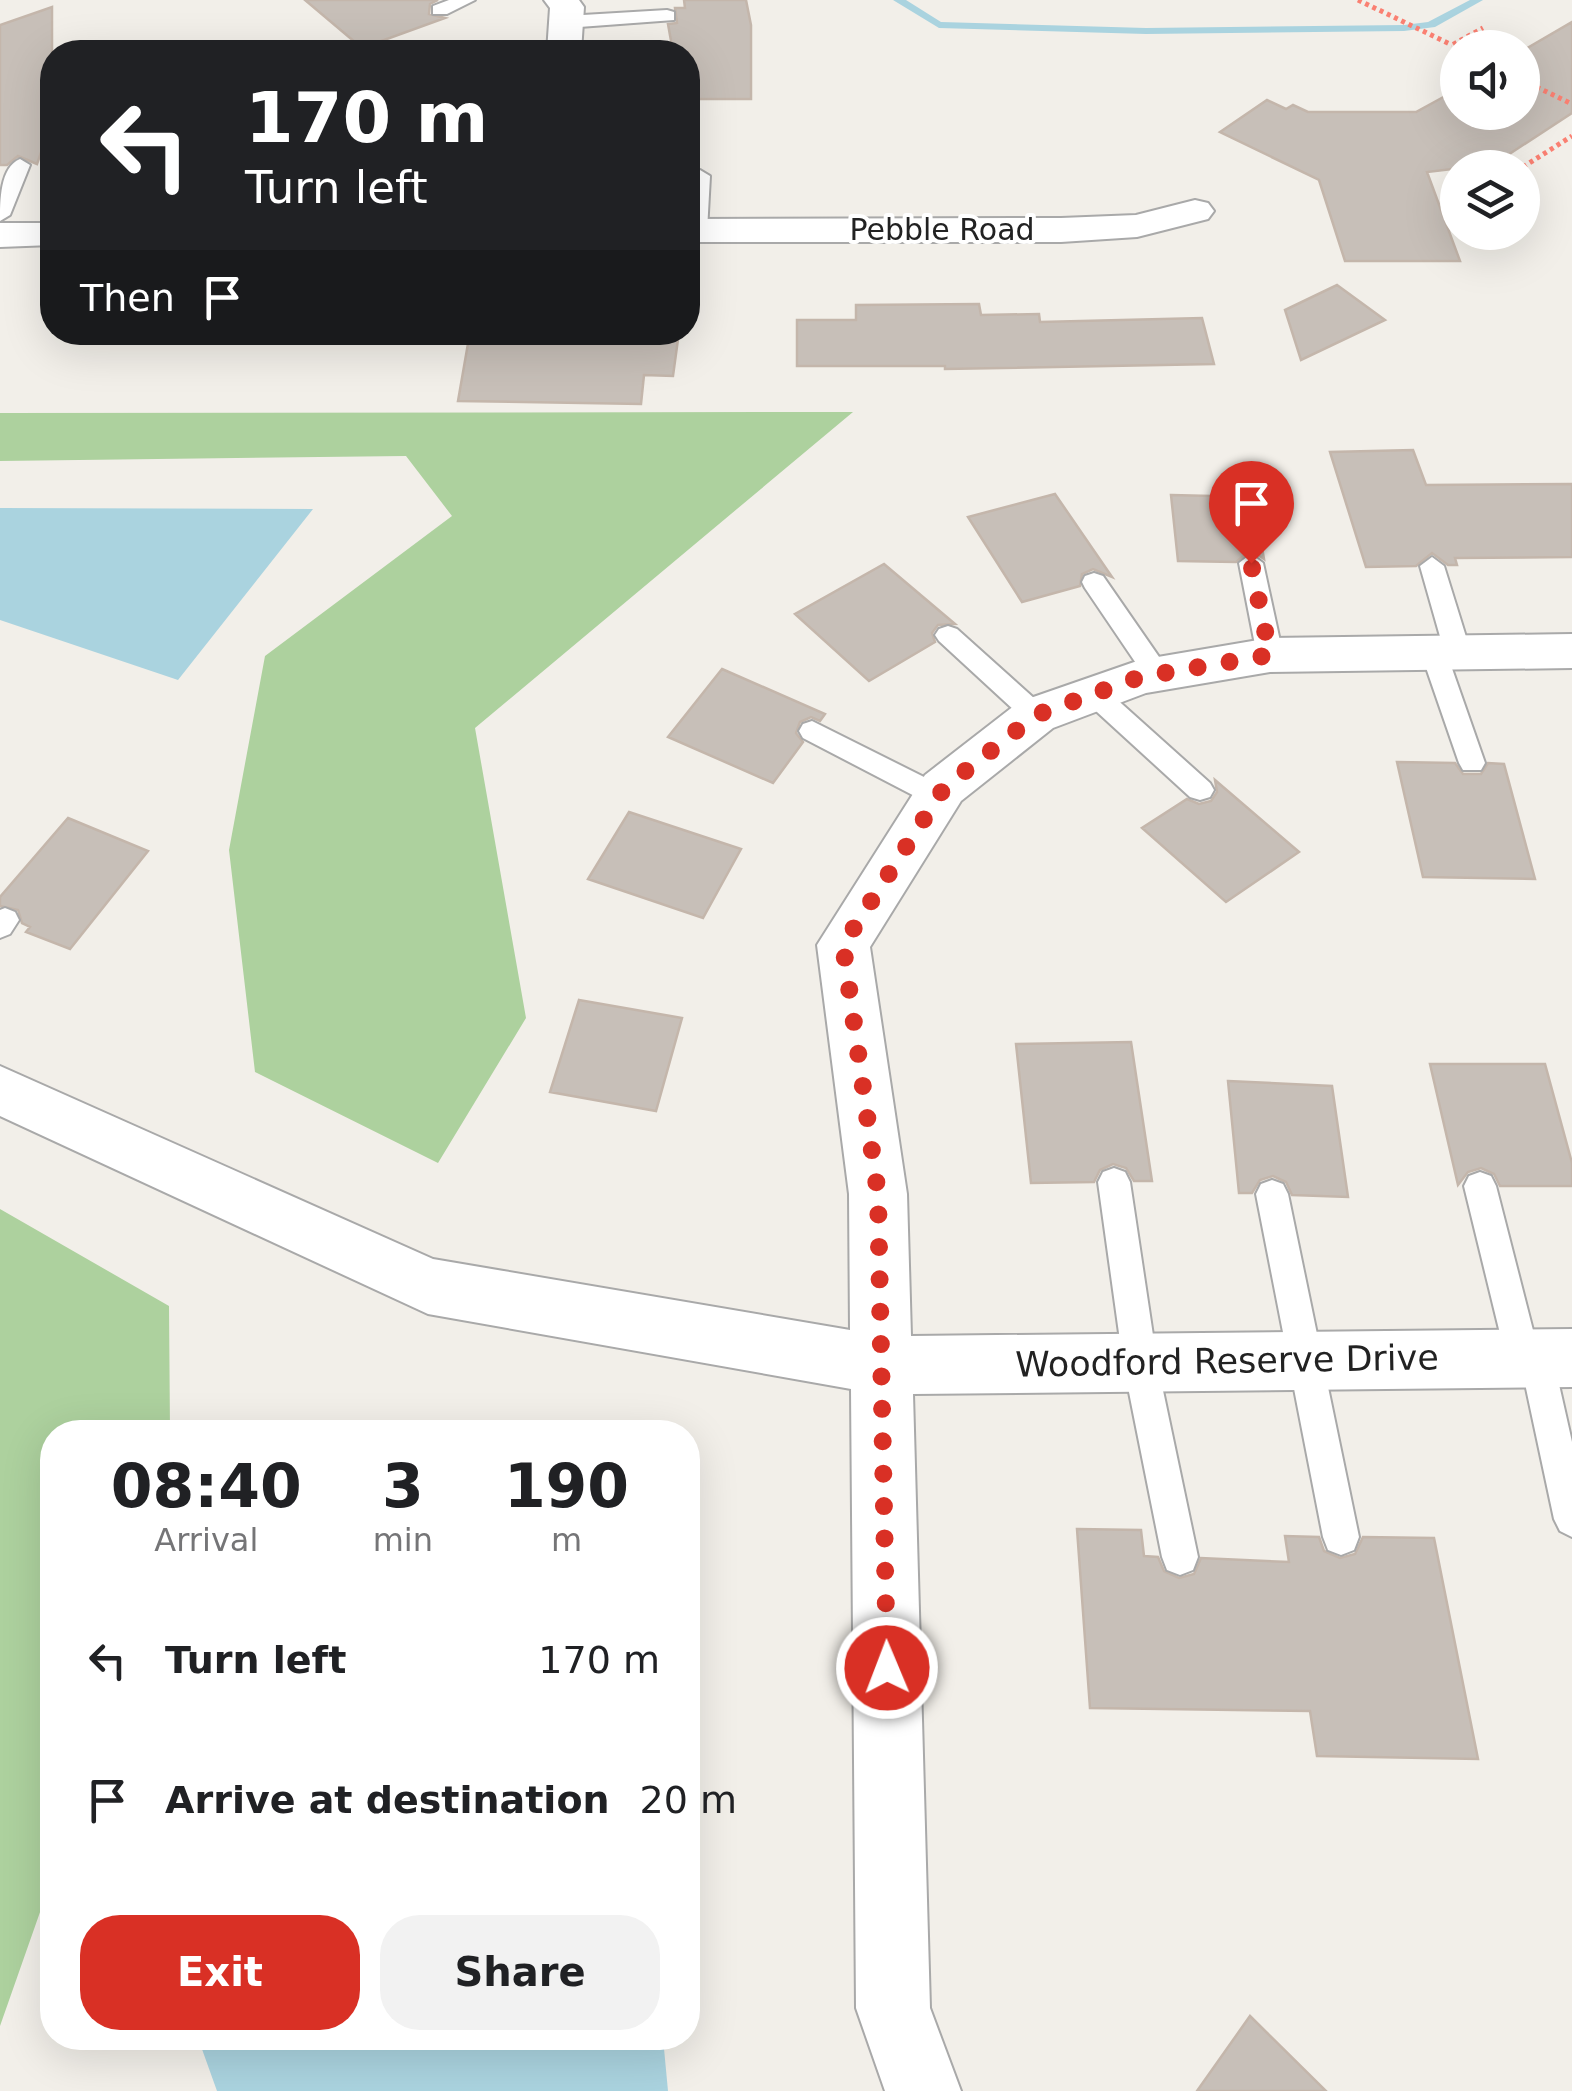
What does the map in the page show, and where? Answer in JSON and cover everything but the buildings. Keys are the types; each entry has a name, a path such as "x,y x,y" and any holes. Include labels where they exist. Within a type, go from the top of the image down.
{"street":[{"name":"Pebble Road","path":"700,231 1060,230 1137,226 1194,212"},
{"path":"1,233 40,234"},
{"path":"923,2091 893,2008 878,1194 843,945 938,796 1036,715 1157,674 1270,655 1572,651"},
{"name":"Woodford Reserve Drive","path":"0,1090 428,1286 882,1365 1544,1358"}],"lane":[{"path":"440,10 466,0"},
{"path":"564,25 667,16"},
{"path":"1,233 20,164"},
{"path":"1251,563 1270,655"},
{"path":"1432,566 1446,653 1472,763"},
{"path":"1094,582 1157,674"},
{"path":"948,634 1036,715"},
{"path":"1094,694 1200,790"},
{"path":"812,731 938,796"},
{"path":"1114,1182 1140,1362 1180,1558"},
{"path":"1480,1186 1544,1358 1572,1518"},
{"path":"1272,1194 1341,1537"}],"path":[{"path":"1358,0 1440,40"},
{"path":"1540,89 1572,104"},
{"path":"1540,156 1572,136"}],"green space":[{"path":"853,412 475,728 526,1018 438,1163 255,1072 229,850 265,656 452,516 406,456 0,461 0,413"},
{"path":"0,1209 169,1306 170,1420 40,1420 40,1912 0,2026"}],"water":[{"path":"0,508 313,509 178,680 0,620"},
{"path":"202,2050 664,2050 668,2091 217,2091"}],"waterway":[{"path":"898,0 939,25 1146,31 1404,28 1431,25 1478,0"}],"route":[{"path":"887,1668 878,1194 843,945 944,788 1036,715 1140,677 1270,655 1251,563"}]}
